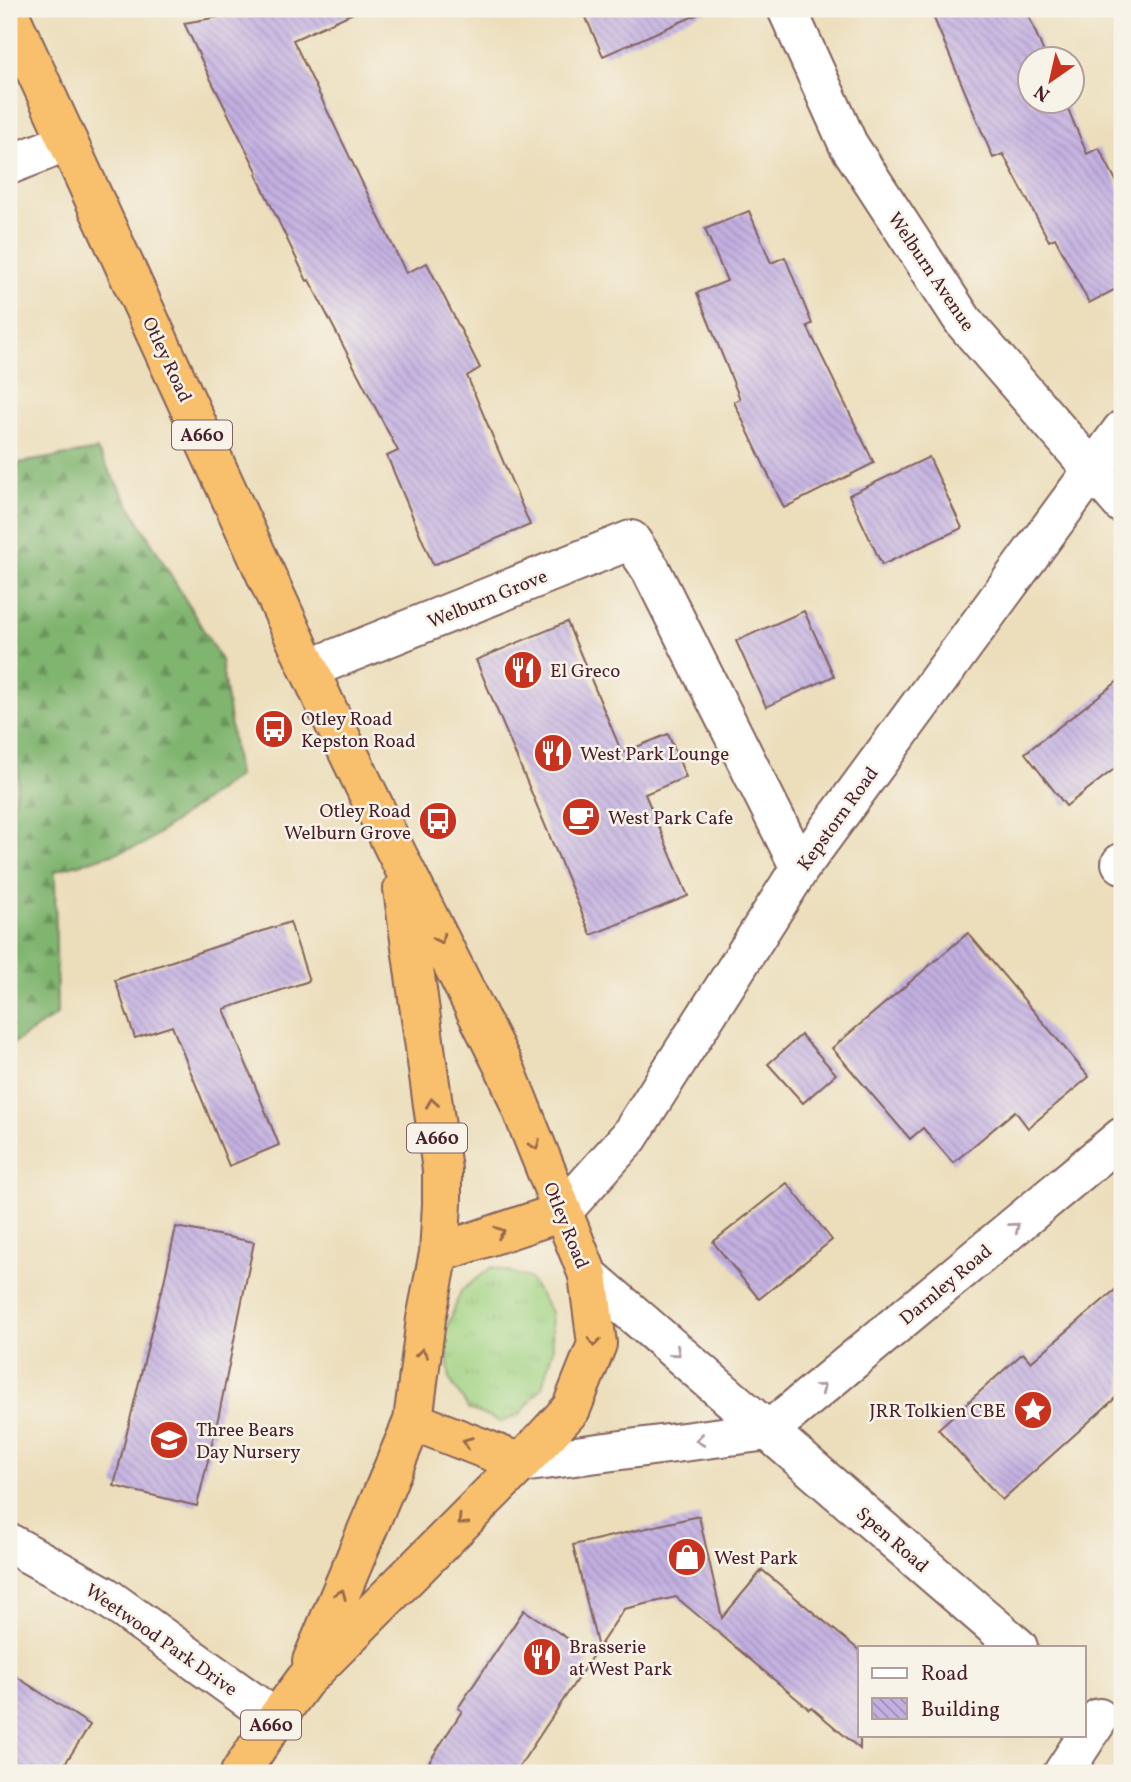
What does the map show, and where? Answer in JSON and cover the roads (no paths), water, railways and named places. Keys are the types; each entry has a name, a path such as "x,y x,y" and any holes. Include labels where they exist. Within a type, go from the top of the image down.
{"highway":[{"name":"Otley Road","path":"9,13 309,669 398,856 507,1073 588,1275 597,1344 571,1409 305,1679 240,1773"},
{"name":"Otley Road","path":"305,1679 413,1421 426,1318 439,1253 442,1170 398,856"},
{"path":"439,1253 562,1212"},
{"path":"413,1421 520,1463"}],"street":[{"name":"Welburn Avenue","path":"786,9 848,144 964,323 1122,504"},
{"path":"9,165 68,142"},
{"name":"Kepstorn Road","path":"562,1212 629,1137 800,868 1122,430"},
{"name":"Welburn Grove","path":"309,669 631,540 651,570 800,868"},
{"name":"Darnley Road","path":"768,1432 1122,1137"},
{"name":"Spen Road","path":"588,1275 1017,1646"},
{"path":"520,1463 768,1432"},
{"name":"Weetwood Park Drive","path":"9,1543 105,1596 276,1719"},
{"path":"1063,1773 1102,1721"}],"place":[{"name":"El Greco","path":"523,670"},
{"name":"Otley Road Kepston Road","path":"274,729"},
{"name":"West Park Lounge","path":"553,753"},
{"name":"West Park Cafe","path":"581,817"},
{"name":"Otley Road Welburn Grove","path":"438,821"},
{"name":"JRR Tolkien CBE","path":"1033,1410"},
{"name":"Three Bears Day Nursery","path":"169,1440"},
{"name":"West Park","path":"687,1557"},
{"name":"Brasserie at West Park","path":"542,1657"}]}
